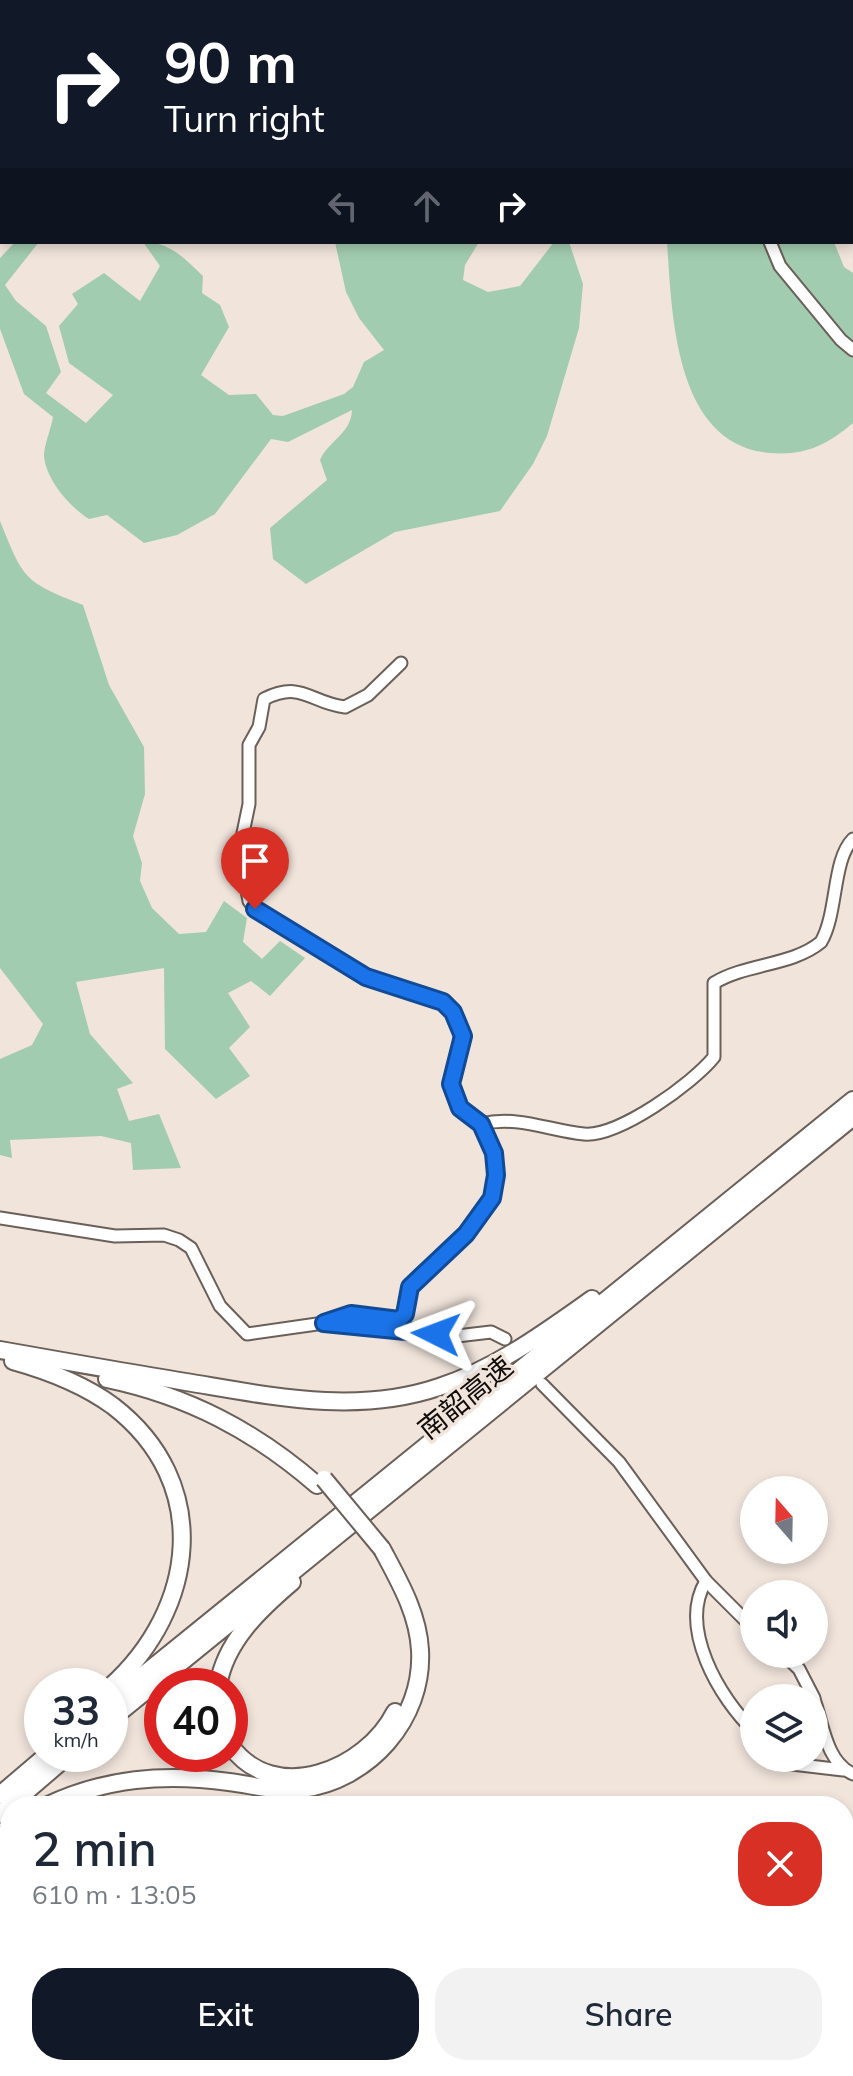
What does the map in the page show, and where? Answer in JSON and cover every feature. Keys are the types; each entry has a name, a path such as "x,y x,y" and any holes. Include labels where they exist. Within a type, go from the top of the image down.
{"highway":[{"name":"南韶高速","path":"128,1687 853,1100"},
{"name":"南韶高速","path":"128,1705 853,1117"},
{"path":"0,1350 270,1396 353,1403 386,1400 440,1387 519,1349 752,1183"},
{"path":"0,1357 118,1381 194,1404 258,1438 321,1482"},
{"path":"0,1357 62,1377 114,1407 161,1462 172,1489 183,1544 179,1579 168,1614 151,1643 128,1668"},
{"path":"69,1796 92,1786 139,1777 179,1777 267,1789 300,1789 327,1784 378,1754 411,1705 419,1676 420,1650 415,1617 378,1551 321,1482 263,1431 212,1403 120,1371"},
{"path":"224,1668 231,1646 250,1622 441,1458 498,1404"},
{"path":"248,1762 270,1775 294,1778 319,1774 346,1763 371,1744 390,1722 403,1696 410,1668 410,1643 378,1551"},
{"path":"0,1783 24,1763"},
{"path":"0,1795 27,1772"},
{"path":"21,1796 49,1772"}],"street":[{"path":"771,244 780,266 841,340 853,350"},
{"path":"0,1218 115,1236 164,1235 179,1240 191,1248 220,1306 247,1334 324,1323 351,1314 390,1322 405,1314 410,1287 466,1234 492,1198 496,1175 494,1153 481,1124 460,1108 454,1099 451,1084 463,1036 453,1012 443,1002 381,983 342,965 255,909 249,901 246,885 243,833 249,804 246,762 264,699 297,690 345,707 368,695 401,663"},
{"path":"481,1124 494,1121 534,1124 588,1135 644,1114 692,1080 714,1057 714,983 726,976 796,955 821,942 835,901 844,848 853,839"},
{"path":"324,1323 457,1336 491,1332 505,1339"},
{"path":"542,1384 619,1462 706,1581 740,1615"},
{"path":"706,1581 698,1594 698,1632 721,1688 740,1718"},
{"path":"828,1740 848,1772"},
{"path":"828,1769 848,1772"}],"green space":[{"path":"13,244 37,244 5,285 16,301 46,326 61,372 46,393 86,423 113,395 69,363 59,326 78,304 72,294 104,273 140,301 160,266 144,244 161,245 183,257 203,276 202,293 220,305 229,327 201,375 229,395 256,394 273,415 283,416 344,394 353,387 364,362 384,350 359,318 346,292 335,244 478,244 465,265 463,280 488,292 520,286 552,244 570,244 583,284 579,328 547,436 533,464 500,511 395,532 306,584 273,559 270,528 327,480 320,460 348,425 352,410 288,442 271,439 215,514 177,535 144,543 107,515 89,519 67,500 49,474 44,456 53,417 24,394 0,329 0,258"},
{"path":"667,244 835,244 844,267 853,273 853,423 834,437 805,451 770,453 738,445 714,427 697,402 684,372 672,304"},
{"path":"0,521 15,556 28,576 48,590 83,605 109,685 144,747 145,794 133,836 142,863 140,881 152,908 179,934 206,932 224,901 247,918 243,942 262,959 280,941 305,958 270,996 251,981 228,993 250,1027 229,1048 250,1076 216,1099 165,1049 164,968 76,982 90,1034 133,1083 117,1089 129,1121 159,1114 181,1168 133,1170 131,1143 101,1136 10,1140 12,1158 0,1155 0,1059 32,1045 43,1024 0,968"}],"route":[{"path":"255,909 366,977 443,1002 453,1012 459,1025 463,1036 451,1084 454,1099 470,1118 481,1124 494,1153 496,1175 492,1198 466,1234 417,1277 410,1287 405,1314 399,1320 390,1322 351,1314 324,1323 436,1334"}]}
